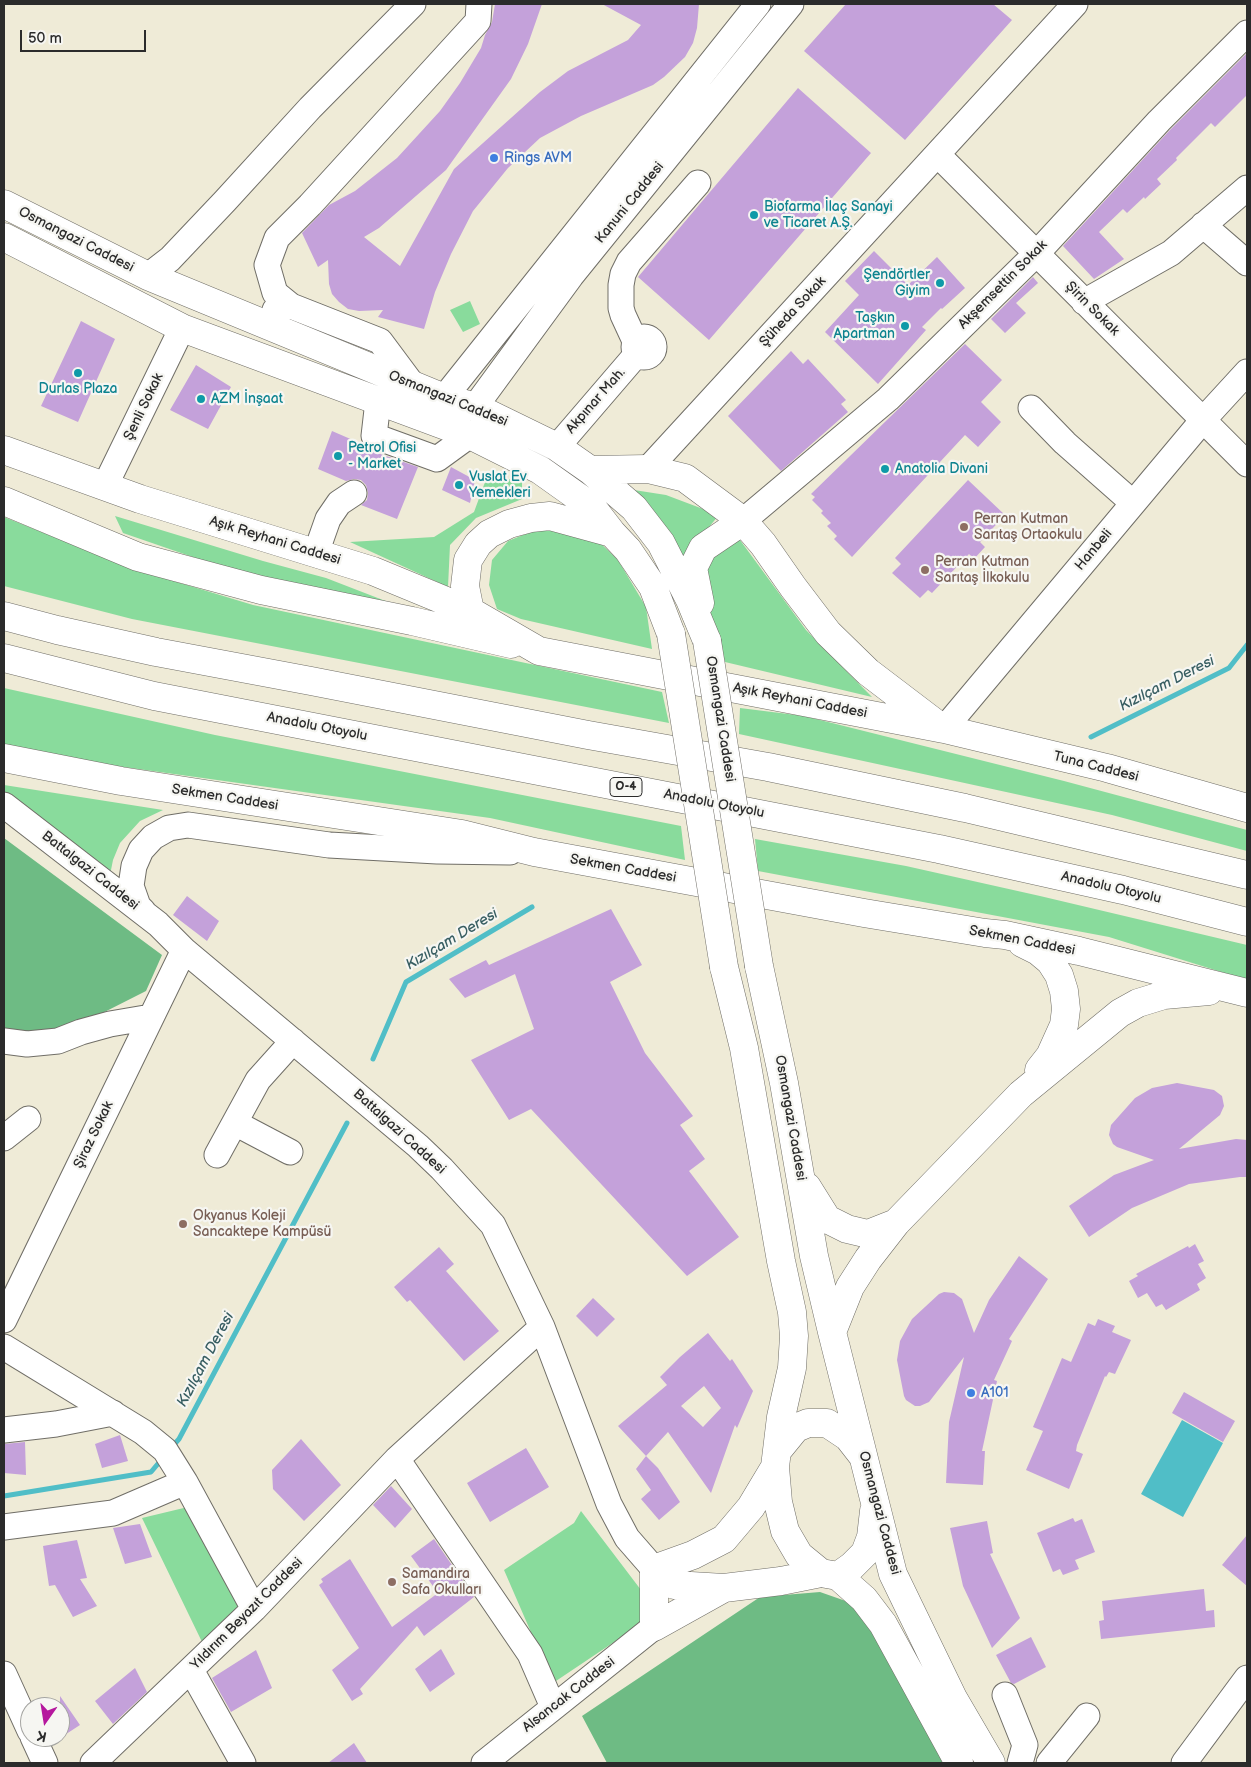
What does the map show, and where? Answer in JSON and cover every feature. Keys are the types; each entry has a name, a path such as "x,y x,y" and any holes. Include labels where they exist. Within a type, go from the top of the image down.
{"main road":[{"name":"Osmangazi Caddesi","path":"4,204 148,276 444,398 475,407 557,447 590,470 634,508 661,543 690,600 707,641 759,966 782,1069 814,1256 893,1574 953,1698 991,1763"},
{"name":"Osmangazi Caddesi","path":"4,237 182,328 458,431 540,470 592,507 612,534 628,550 653,587 671,634 724,967 744,1048 781,1261 792,1312 794,1336 792,1368 782,1417 777,1458 778,1502 785,1531 799,1555 864,1598 883,1624 958,1763"},
{"path":"444,398 458,431"},
{"path":"458,431 475,407"},
{"name":"Aşık Reyhani Caddesi","path":"4,450 140,499 373,571 470,611 539,651"},
{"path":"590,470 648,469 685,478 743,521 763,544 792,587 828,632 868,672 944,729"},
{"name":"Aşık Reyhani Caddesi","path":"4,501 138,557 261,590 412,621 539,651 944,729"},
{"path":"470,611 465,586 468,560 478,544 489,534 509,524 531,518 550,516 612,534"},
{"path":"707,641 693,568 703,548 743,521"},
{"path":"4,616 156,652 588,735 768,767 965,808 1247,875"},
{"name":"Anadolu Otoyolu","path":"4,658 154,696 939,849 1123,890 1247,922"},
{"name":"Tuna Caddesi","path":"944,729 1107,768 1247,808"},
{"name":"Sekmen Caddesi","path":"4,758 121,781 462,834 534,852 864,913 1005,935 1244,992"},
{"path":"1005,935 1038,951 1050,961 1059,975 1065,1000 1064,1025 1057,1043 1050,1056 1021,1094"},
{"path":"832,1332 850,1287 868,1258 896,1223 1021,1094 1120,1013 1138,1003 1164,995 1196,992 1244,992"},
{"path":"800,1176 827,1219 847,1229 868,1234 896,1223"},
{"path":"826,1422 848,1437 868,1473 875,1514 871,1537 865,1552 852,1566 830,1574 724,1588 674,1584 654,1569 692,1555 724,1539 751,1507 777,1458 796,1428 808,1423 826,1422"},
{"path":"654,1569 654,1627 724,1588"}],"street":[{"path":"148,276 170,259 310,108 412,4"},
{"path":"412,384 380,341 291,306 275,293 267,265 277,238 310,205 478,21 479,4"},
{"name":"Kanuni Caddesi","path":"444,398 758,4"},
{"name":"Kanuni Caddesi","path":"475,407 571,276 791,4"},
{"name":"Şüheda Sokak","path":"648,469 938,154 1070,6"},
{"name":"Akşemsettin Sokak","path":"743,521 888,399 1037,253 1159,121 1247,33"},
{"name":"Şirin Sokak","path":"938,154 1247,464"},
{"name":"Akpınar Mah.","path":"557,447 636,348 621,308 621,285 623,274 629,262 698,183"},
{"path":"1084,302 1171,253 1247,188"},
{"path":"1203,225 1247,263"},
{"path":"248,317 291,306"},
{"name":"Şenli Sokak","path":"105,486 182,328"},
{"name":"Hanbeli","path":"944,729 1203,420 1247,372"},
{"path":"1031,408 1065,443 1133,504"},
{"path":"316,553 328,519 339,503 354,492"},
{"name":"Battalgazi Caddesi","path":"4,804 158,924 184,950 418,1146 442,1169 493,1225 542,1327 609,1504 627,1538 654,1569"},
{"path":"158,924 138,906 131,886 134,866 140,850 153,837 169,828 188,825 338,845 438,851 534,852"},
{"name":"Şiraz Sokak","path":"4,1320 184,950"},
{"path":"4,1041 27,1044 58,1041 110,1024 152,1017"},
{"path":"217,1155 258,1080 294,1041"},
{"path":"4,1138 28,1119"},
{"path":"235,1124 290,1152"},
{"name":"Yıldırım Beyazıt Caddesi","path":"93,1763 254,1609 396,1459 542,1327"},
{"path":"4,1347 143,1432 175,1465 254,1609"},
{"path":"4,1430 56,1424 112,1414"},
{"path":"396,1459 530,1654 553,1707"},
{"path":"4,1526 113,1514 175,1465"},
{"name":"Alsancak Caddesi","path":"484,1763 654,1627"},
{"path":"191,1670 243,1763"},
{"path":"4,1675 20,1709"},
{"path":"1184,1763 1247,1678"},
{"path":"1005,1695 1026,1745 1020,1763"},
{"path":"1049,1763 1087,1716"},
{"path":"38,1747 45,1763"}],"green space":[{"path":"470,301 480,324 463,332 450,310"},
{"path":"488,474 522,482 522,499 476,518 450,545 448,587 350,542 434,537 474,512"},
{"path":"634,490 666,495 719,515 684,557"},
{"path":"115,516 326,578 414,612 245,575 123,533"},
{"path":"4,517 134,569 253,605 662,692 669,723 132,619 4,586"},
{"path":"565,529 594,537 618,560 646,607 652,649 521,619 497,609 489,585 492,560 508,541 533,531"},
{"path":"737,536 806,630 872,697 725,662 697,583 706,554"},
{"path":"4,688 215,735 681,826 685,860 490,818 95,763 4,747"},
{"path":"740,708 804,716 1064,781 1247,830 1247,851 1112,815 739,734"},
{"path":"4,785 163,810 140,821 120,843 113,860 110,875 4,793"},
{"path":"4,838 162,955 146,991 61,1034 4,1034"},
{"path":"755,839 906,866 1247,945 1247,980 1109,937 758,871"},
{"path":"192,1506 240,1605 203,1644 142,1518"},
{"path":"581,1511 641,1590 641,1624 553,1683 504,1570 574,1523"},
{"path":"820,1592 860,1606 949,1763 607,1763 582,1716 760,1597"}],"water":[{"path":"1182,1420 1223,1443 1183,1517 1141,1494"}],"building":[{"path":"495,4 542,4 528,44 511,79 446,170 379,228 364,237 400,266 454,169 540,92 568,71 628,40 641,25 602,4 699,4 697,28 693,43 685,57 664,77 653,85 581,116 540,138 508,168 473,211 451,254 435,292 424,329 378,317 383,310 359,311 348,309 332,294 329,284 328,260 318,267 302,233 329,205 355,191 397,158 440,111 481,48 492,22"},
{"path":"846,4 993,4 1012,20 905,140 804,51"},
{"path":"1247,53 1247,95 1215,127 1211,123 1176,158 1177,160 1157,179 1161,184 1145,199 1144,197 1127,213 1123,209 1099,232 1124,259 1094,279 1063,246 1169,131"},
{"name":"Biofarma İlaç Sanayi ve Ticaret A.Ş.","path":"798,88 871,153 709,340 638,277"},
{"path":"874,251 908,285 937,257 965,288 922,327 926,330 878,384 825,332 859,295 845,281"},
{"path":"1033,277 1038,283 1016,303 1026,313 1005,333 991,319"},
{"name":"Durlas Plaza","path":"81,321 115,339 78,422 41,406"},
{"name":"Anatolia Divani","path":"965,344 1002,380 981,402 1001,422 978,447 965,435 852,557 834,539 837,536 827,526 831,523 812,500 815,497 811,494"},
{"path":"791,351 803,364 808,359 846,400 841,404 848,412 781,471 728,416"},
{"name":"AZM İnşaat","path":"196,365 231,387 208,429 170,410"},
{"path":"332,431 362,444 369,450 418,467 397,519 361,505 367,500 368,493 366,485 361,480 346,481 318,469"},
{"name":"Vuslat Ev Yemekleri","path":"451,467 475,480 470,503 442,490"},
{"path":"968,480 1005,515 980,542 985,547 974,559 969,554 932,593 928,590 920,598 892,573 901,564 895,558"},
{"path":"187,896 219,921 207,941 173,915"},
{"path":"611,909 642,965 610,982 645,1053 693,1116 680,1125 705,1159 689,1171 739,1237 687,1276 531,1109 509,1120 471,1060 534,1029 515,974 465,998 449,979 486,960 489,965"},
{"path":"1177,1083 1214,1090 1222,1096 1224,1106 1220,1115 1179,1149 1236,1139 1247,1140 1247,1177 1189,1184 1132,1208 1089,1237 1069,1206 1114,1175 1154,1160 1113,1144 1109,1135 1111,1125 1135,1098 1152,1088"},
{"path":"1195,1244 1204,1261 1198,1264 1206,1278 1197,1284 1200,1290 1166,1310 1162,1304 1156,1307 1147,1293 1138,1298 1129,1281 1138,1276 1136,1274"},
{"path":"439,1247 454,1264 446,1271 499,1331 464,1361 410,1300 407,1302 394,1287"},
{"path":"1019,1256 1048,1279 1009,1339 1012,1341 994,1380 997,1381 982,1451 985,1451 983,1485 946,1483 949,1422 964,1357 929,1402 915,1406 906,1400 904,1396 897,1360 900,1341 912,1319 939,1294 944,1292 954,1293 962,1299 974,1333 989,1300"},
{"path":"593,1298 615,1319 597,1337 576,1316"},
{"path":"1098,1319 1115,1326 1112,1332 1131,1340 1115,1374 1109,1372 1105,1376 1077,1445 1076,1451 1083,1454 1069,1489 1026,1470 1043,1431 1033,1427 1062,1358 1071,1362 1088,1323 1095,1326"},
{"path":"708,1333 730,1361 732,1359 753,1391 737,1428 735,1425 711,1493 668,1432 646,1456 618,1426 667,1385 660,1377","holes":["704,1386 721,1408 703,1427 681,1406"]},
{"path":"1184,1392 1235,1421 1223,1442 1172,1413"},
{"path":"120,1435 128,1461 102,1468 95,1444"},
{"path":"301,1439 341,1485 304,1521 273,1489 272,1470"},
{"path":"25,1442 26,1475 4,1473 4,1444"},
{"path":"526,1448 549,1487 490,1522 467,1483"},
{"path":"646,1456 658,1468 680,1502 659,1520 641,1499 651,1490 636,1469"},
{"path":"391,1486 412,1509 395,1528 373,1505"},
{"path":"1073,1518 1075,1522 1082,1519 1095,1552 1075,1560 1079,1569 1063,1575 1060,1569 1053,1572 1037,1533"},
{"path":"987,1521 993,1553 990,1554 1020,1618 992,1648 963,1586 950,1528"},
{"path":"140,1524 152,1557 125,1564 113,1528"},
{"path":"1247,1535 1247,1586 1222,1565"},
{"path":"434,1539 474,1597 424,1636 417,1626 360,1689 363,1694 352,1701 332,1670 359,1648 319,1585 323,1582 321,1579 350,1559 392,1627 438,1593 411,1556"},
{"path":"77,1540 87,1578 80,1579 97,1606 73,1617 55,1585 49,1586 43,1546"},
{"path":"1204,1589 1206,1611 1214,1610 1215,1627 1101,1639 1099,1621 1104,1620 1102,1601"},
{"path":"1031,1637 1046,1667 1014,1684 1011,1683 996,1655"},
{"path":"441,1649 455,1674 430,1692 415,1669"},
{"path":"256,1650 272,1688 231,1712 212,1678"},
{"path":"135,1668 147,1692 113,1724 95,1701"},
{"path":"70,1710 80,1725 70,1732"},
{"path":"354,1743 367,1763 328,1763"}],"waterway":[{"name":"Kızılçam Deresi","path":"1091,737 1229,668 1247,645"},
{"name":"Kızılçam Deresi","path":"373,1059 406,982 532,907"},
{"name":"Kızılçam Deresi","path":"171,1448 179,1439 347,1123"},
{"name":"Kızılçam Deresi","path":"4,1496 151,1472 162,1459"}],"place":[{"name":"Rings AVM","path":"494,158"},
{"name":"Biofarma İlaç Sanayi ve Ticaret A.Ş.","path":"754,215"},
{"name":"Şendörtler Giyim","path":"940,283"},
{"name":"Taşkın Apartman","path":"905,326"},
{"name":"Durlas Plaza","path":"78,373"},
{"name":"AZM İnşaat","path":"201,399"},
{"name":"Petrol Ofisi - Market","path":"338,456"},
{"name":"Anatolia Divani","path":"885,469"},
{"name":"Vuslat Ev Yemekleri","path":"459,485"},
{"name":"Perran Kutman Sarıtaş Ortaokulu","path":"964,527"},
{"name":"Perran Kutman Sarıtaş İlkokulu","path":"925,570"},
{"name":"Okyanus Koleji Sancaktepe Kampüsü","path":"183,1224"},
{"name":"A101","path":"971,1393"},
{"name":"Samandıra Safa Okulları","path":"392,1582"}]}
